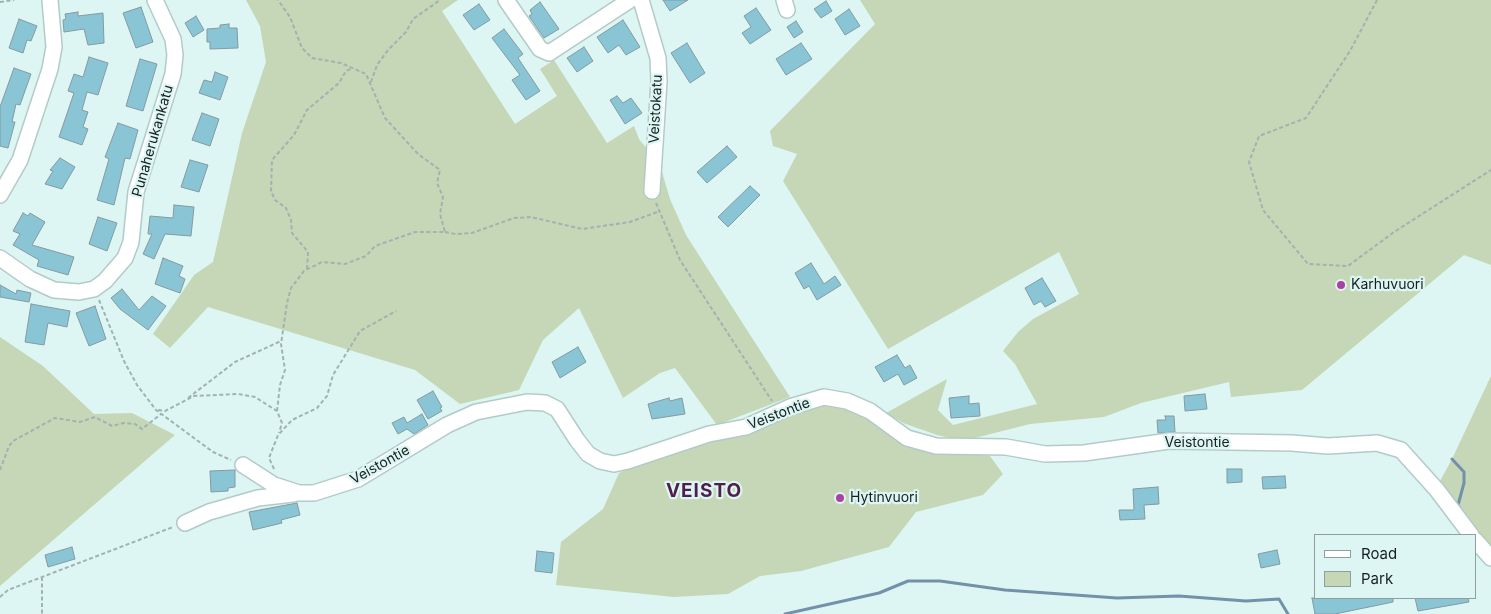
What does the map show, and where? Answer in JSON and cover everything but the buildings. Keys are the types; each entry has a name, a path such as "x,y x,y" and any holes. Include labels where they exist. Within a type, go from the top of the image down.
{"street":[{"path":"0,195 20,160 50,69 54,47 50,0"},
{"name":"Punaherukankatu","path":"0,258 30,279 54,290 79,292 94,288 115,272 125,258 131,242 136,192 173,74 175,55 173,39 155,0"},
{"path":"506,0 540,49 549,53 630,0"},
{"name":"Veistokatu","path":"641,0 658,58 659,81 652,191"},
{"name":"Veistontie","path":"243,465 274,486 299,493 314,494 358,479 447,425 476,412 501,406 545,402 557,409 576,440 588,454 600,461 614,464 709,434 746,427 779,412 824,397 840,399 870,411 907,438 936,446 1006,447 1045,454 1093,452 1169,441 1292,443 1328,446 1377,443 1401,450 1438,490 1470,534"},
{"path":"184,523 209,512 258,498 299,493"},
{"path":"1476,541 1491,558"}],"path":[{"path":"0,2 14,0"},
{"path":"278,0 290,17 302,48 312,58 340,63 350,69 366,74 371,82 378,108 384,118 418,154 440,170 437,183 443,197 440,214 445,232"},
{"path":"371,82 377,65 388,50 406,32 414,19 440,0"},
{"path":"1377,0 1350,51 1306,118 1259,136 1249,162 1263,210 1308,264 1348,266 1394,232 1491,170"},
{"path":"307,269 308,252 292,233 291,220 286,208 275,200 271,192 272,160 294,135 307,110 339,83 346,70 350,69"},
{"path":"652,191 680,260 779,412"},
{"path":"275,473 269,458 282,423 277,411 280,385 285,370 281,341 291,288 307,269 322,262 345,264 366,256 375,246 415,232 472,233 514,218 531,217 582,229 630,222 660,211"},
{"path":"94,288 124,361 137,385 156,410 213,452 243,465"},
{"path":"278,435 292,420 317,408 327,396 333,375 360,331 396,311"},
{"path":"186,400 235,362 281,341"},
{"path":"156,410 165,411 194,396 238,394 255,397 277,411"},
{"path":"0,470 9,446 13,441 55,418 80,422 95,417 112,426 124,423 135,424 142,429 161,414"},
{"path":"0,597 8,590 184,523"},
{"path":"42,577 42,614"}],"green space":[{"path":"246,0 458,0 442,11 515,124 557,96 540,69 554,60 607,143 634,126 639,139 660,165 670,199 686,235 790,397 717,425 675,368 660,373 623,398 579,308 543,340 519,390 460,404 415,370 208,307 170,348 153,334 194,275 213,262 242,133 266,62 260,26"},
{"path":"860,0 1491,0 1491,265 1464,255 1302,390 1231,397 1229,382 1141,403 1104,417 1030,424 963,441 937,435 903,423 886,413 947,379 938,410 953,425 1037,404 1015,364 1003,351 1018,332 1033,319 1079,294 1059,252 888,349 783,181 797,154 773,146 770,131 875,24"},
{"path":"0,337 43,366 94,414 132,413 175,435 0,586"},
{"path":"1491,376 1491,548 1474,529 1440,481"},
{"path":"839,404 892,433 931,449 990,456 1003,474 983,495 916,512 889,547 801,571 760,576 728,594 674,597 556,585 561,542 603,509 619,473 661,453 809,405"}],"waterway":[{"path":"1452,459 1464,472 1464,483 1458,505 1461,511"},
{"path":"785,614 879,593 908,581 940,581 1005,590 1117,598 1179,596 1246,601 1279,599 1288,614"}],"place":[{"name":"Karhuvuori","path":"1341,285"},
{"name":"Hytinvuori","path":"840,498"}],"district":[{"name":"VEISTO","path":"704,491"}]}
